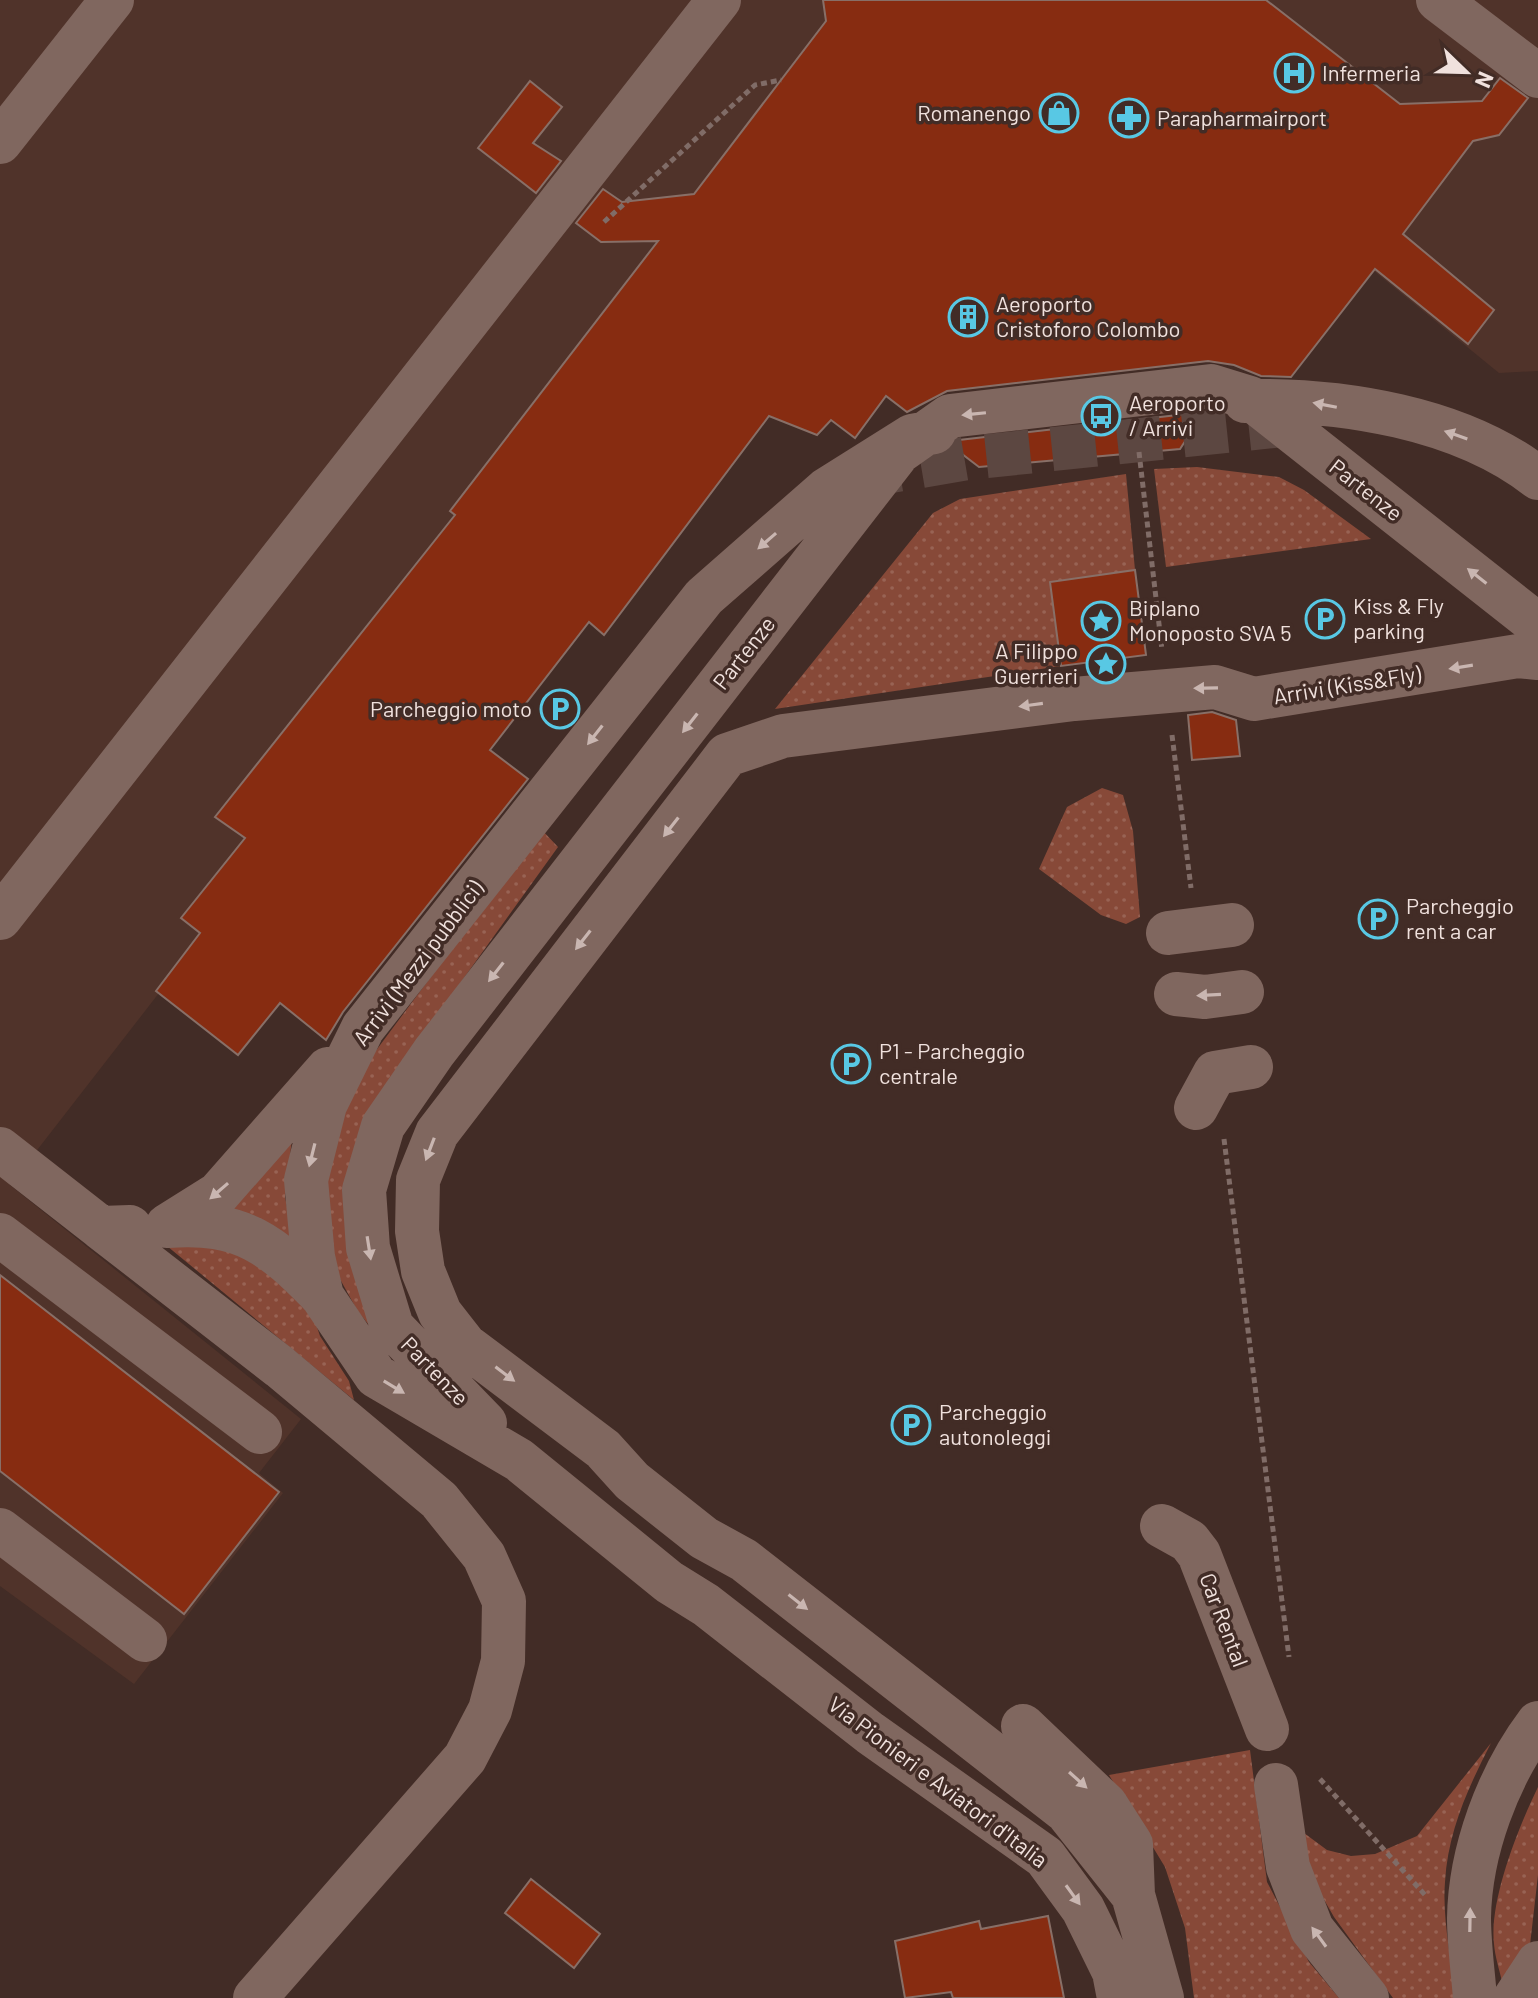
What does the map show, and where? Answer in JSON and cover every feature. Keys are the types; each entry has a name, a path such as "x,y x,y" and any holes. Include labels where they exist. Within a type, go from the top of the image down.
{"lane":[{"path":"0,142 112,0"},
{"path":"0,918 719,0"},
{"path":"1438,0 1538,76"},
{"name":"Partenze","path":"519,1460 392,1327 368,1248 364,1190 383,1126 434,1052 899,452 950,416 1211,386 1250,398 1538,625"},
{"path":"1210,402 1300,400 1402,419 1508,455 1538,478"},
{"name":"Arrivi (Mezzi pubblici)","path":"519,1460 376,1376 322,1296 313,1257 306,1180 325,1105 363,1028 704,597 826,490 882,452 912,436 934,432"},
{"name":"Arrivi (Kiss&Fly)","path":"1133,1895 1067,1812 744,1560 704,1538 632,1481 603,1449 465,1345 440,1313 423,1271 417,1231 418,1180 437,1133 727,755 783,736 1108,697 1215,687 1254,699 1518,656 1538,658"},
{"path":"1168,933 1232,925"},
{"path":"1176,994 1205,997 1242,992"},
{"path":"167,1226 218,1194 363,1028"},
{"path":"0,1149 280,1367 439,1500 484,1556 504,1601 503,1661 490,1710 465,1758 255,1998"},
{"path":"101,1228 204,1223 239,1231 282,1255 322,1296"},
{"path":"0,1235 260,1432"},
{"name":"Via Pionieri e Aviatori d'Italia","path":"519,1460 565,1495 586,1540 653,1595 706,1605 870,1733 1045,1857 1083,1909 1114,1972 1119,1998"},
{"name":"Car Rental","path":"1162,1526 1189,1541 1199,1554 1267,1729"},
{"path":"0,1530 145,1640"},
{"path":"1475,1998 1469,1916 1482,1834 1517,1750 1538,1723"},
{"path":"1023,1726 1106,1805 1131,1844 1133,1895 1162,1998"},
{"path":"1296,1780 1288,1867 1312,1929 1367,1998"},
{"path":"1515,1998 1538,1963"}],"path":[{"path":"1221,1083 1290,1665"},
{"path":"1296,1780 1428,1898"}],"shaded area":[{"path":"0,0 1538,0 1538,371 1499,373 1374,271 760,353 159,993 10,1185 301,1419 259,1473 283,1493 134,1684 0,1586"},
{"path":"1197,467 1279,477 1304,490 1371,539 1166,567 1154,469"},
{"path":"1126,474 1135,570 1050,582 1061,666 775,709 933,513 960,499"},
{"path":"1102,788 1123,795 1133,831 1140,917 1126,924 1101,915 1039,869 1067,807"},
{"path":"541,829 558,847 379,1096 387,1348 357,1310 335,1270 326,1177 331,1143 363,1068"},
{"path":"292,1139 285,1197 296,1253 229,1214"},
{"path":"230,1243 308,1300 320,1336 349,1381 354,1400 167,1246"},
{"path":"1491,1743 1460,1810 1447,1863 1445,1911 1455,1998 1393,1998 1334,1917 1311,1877 1304,1833 1327,1850 1351,1856 1375,1854 1417,1836"},
{"path":"1250,1750 1267,1882 1309,1962 1339,1998 1194,1998 1185,1928 1165,1867 1109,1775"},
{"path":"1538,1787 1538,1875 1530,1945 1502,1981 1494,1944 1496,1906 1514,1842"}],"building":[{"name":"Aeroporto Cristoforo Colombo","path":"823,0 1266,0 1400,104 1482,101 1500,78 1528,98 1499,135 1473,141 1403,234 1494,310 1468,344 1375,269 1291,377 1261,376 1234,365 1208,361 947,391 907,412 886,396 855,438 831,420 817,435 769,416 604,635 589,622 490,750 528,779 343,1012 326,1040 280,1003 238,1055 156,991 200,933 181,918 245,838 215,817 455,515 450,511 658,241 601,242 576,223 603,189 622,202 694,194 826,21"},
{"path":"530,81 562,107 533,143 561,161 536,193 478,148"},
{"path":"1204,412 1180,449 979,467 953,447 959,440"},
{"path":"1135,570 1146,655 1061,666 1050,582"},
{"path":"1212,712 1236,720 1240,756 1192,760 1188,715"},
{"path":"0,1275 279,1492 184,1614 0,1471"},
{"path":"531,1879 600,1934 574,1968 505,1913"},
{"path":"1048,1916 1064,1998 953,1998 951,1992 905,1998 895,1941 979,1921 981,1929"}],"tunnel":[{"path":"856,477 968,458 1312,422"}],"place":[{"name":"Infermeria","path":"1294,73"},
{"name":"Romanengo","path":"1059,113"},
{"name":"Parapharmairport","path":"1129,118"},
{"name":"Aeroporto Cristoforo Colombo","path":"968,317"},
{"name":"Aeroporto / Arrivi","path":"1101,416"},
{"name":"Kiss & Fly parking","path":"1325,619"},
{"name":"Biplano Monoposto SVA 5","path":"1101,621"},
{"name":"A Filippo Guerrieri","path":"1106,664"},
{"name":"Parcheggio moto","path":"560,709"},
{"name":"Parcheggio rent a car","path":"1378,919"},
{"name":"P1 - Parcheggio centrale","path":"851,1064"},
{"name":"Parcheggio autonoleggi","path":"911,1425"}]}
